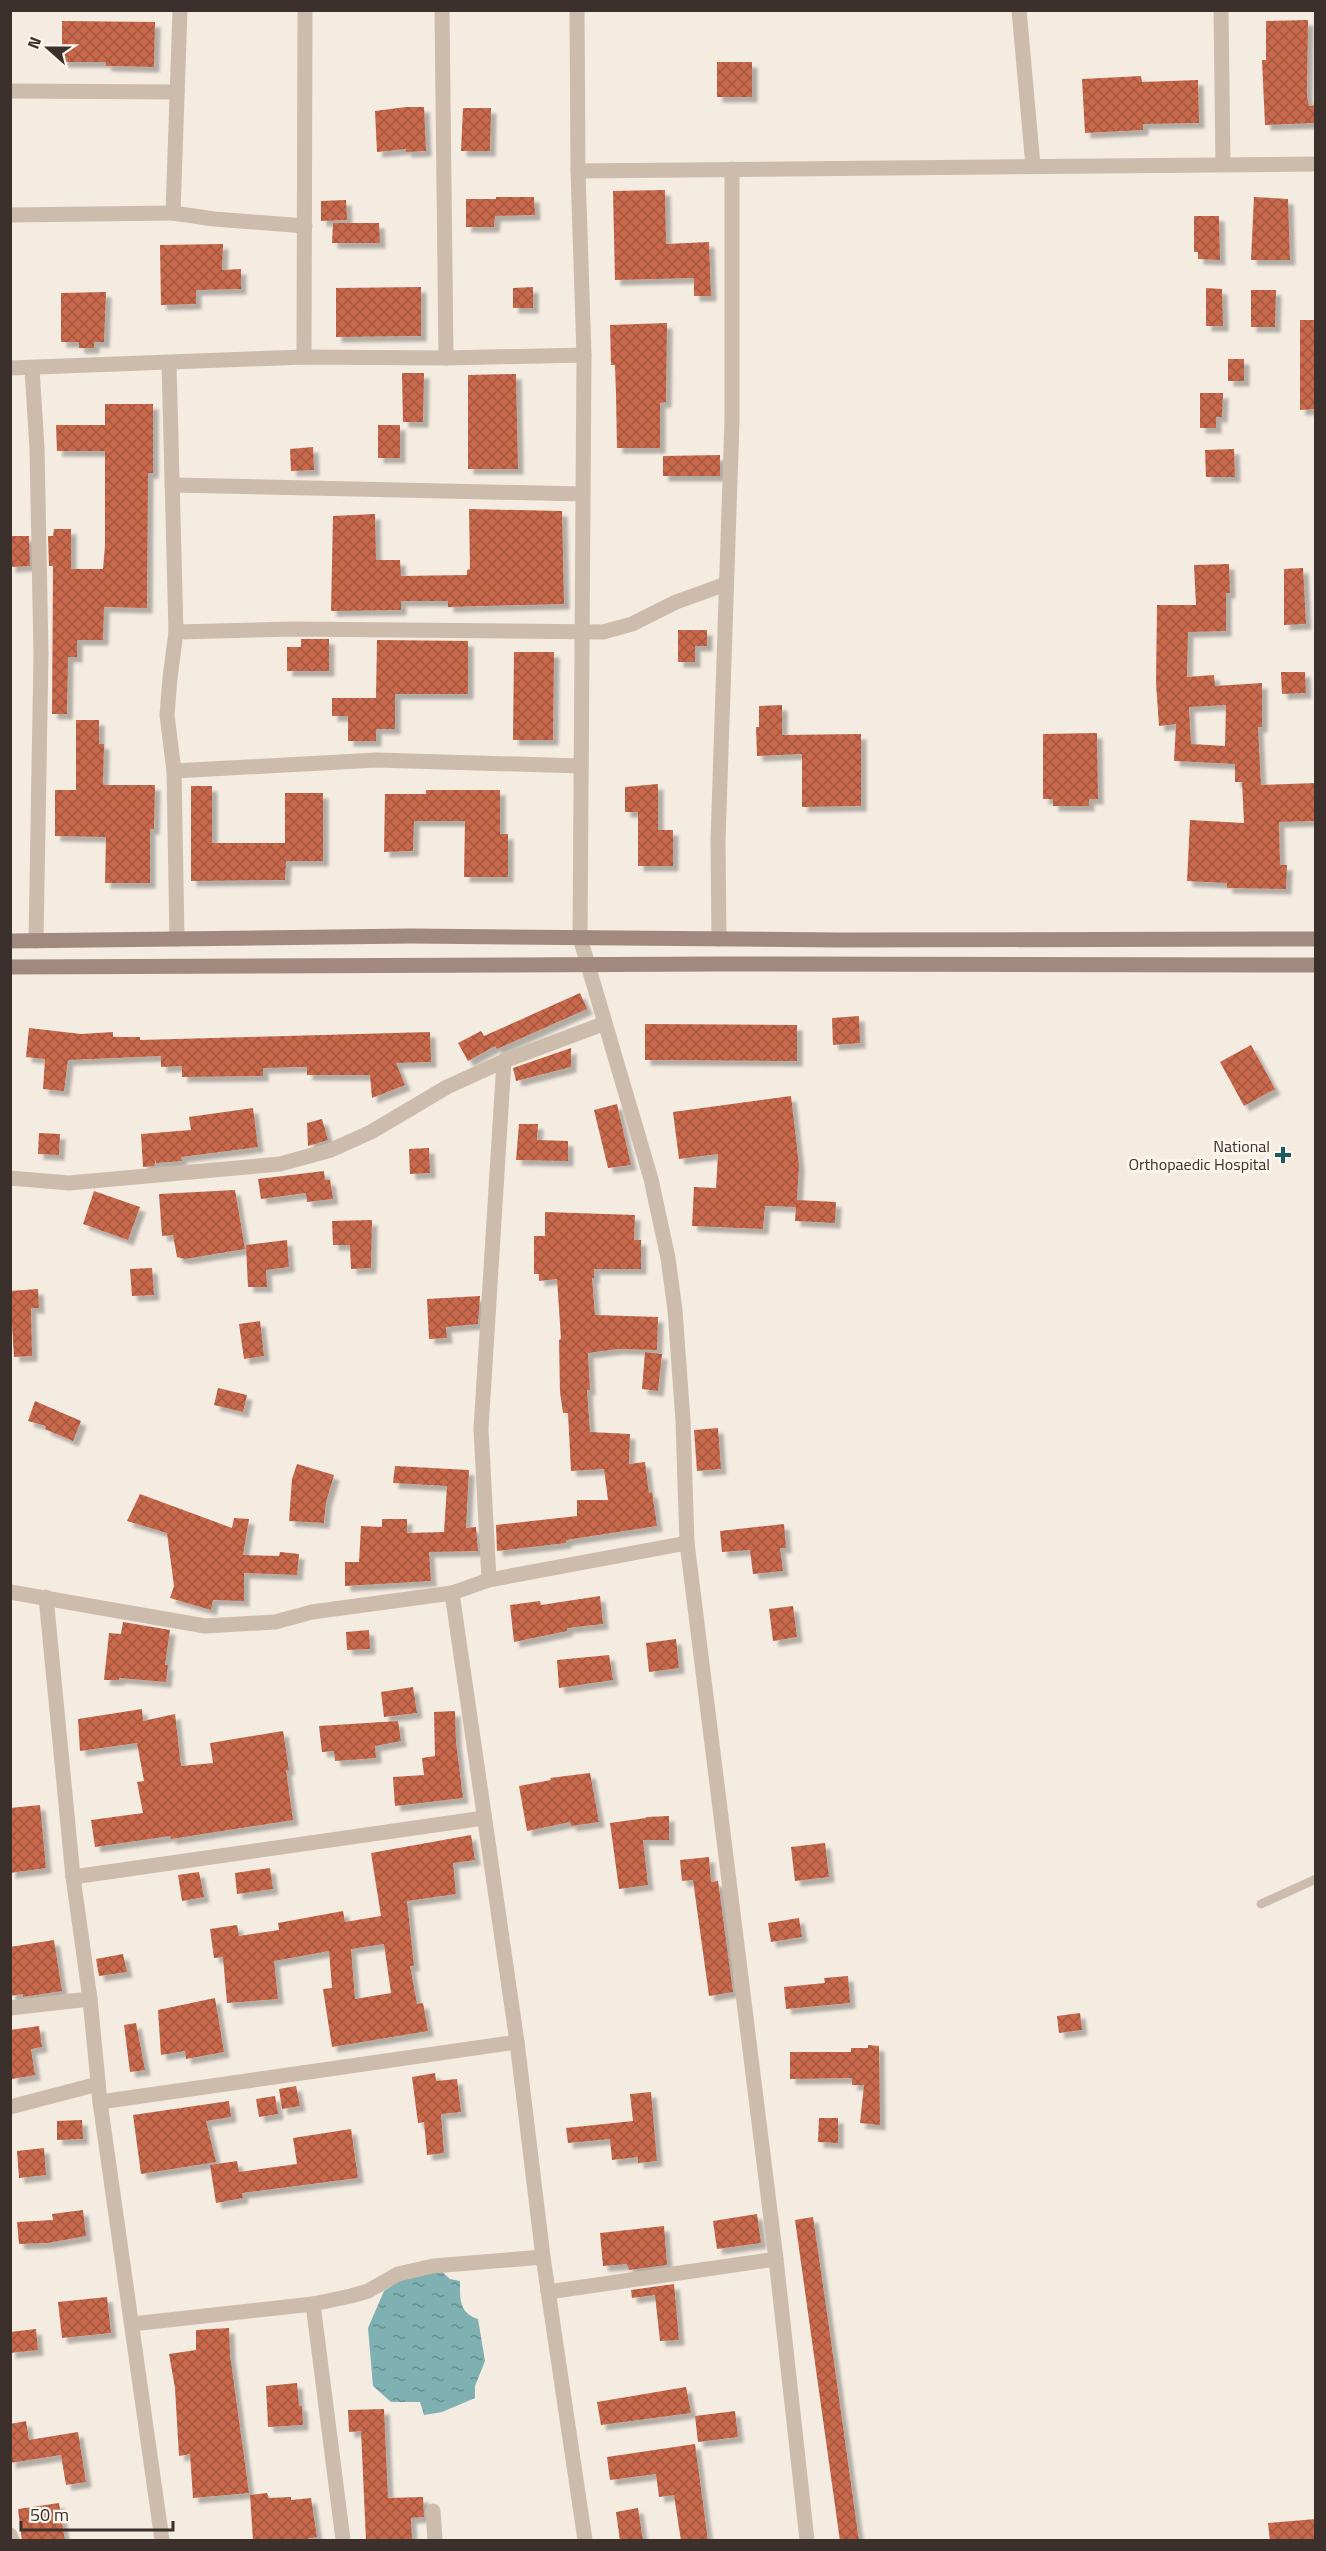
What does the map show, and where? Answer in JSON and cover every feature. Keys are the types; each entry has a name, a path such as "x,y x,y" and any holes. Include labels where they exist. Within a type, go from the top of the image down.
{"main road":[{"path":"10,941 412,936 719,939 1316,939"},
{"path":"10,967 719,964 1316,965"}],"street":[{"path":"173,213 180,10"},
{"path":"304,357 305,10"},
{"path":"442,10 446,358"},
{"path":"577,10 578,171 584,355 580,938 603,1024 626,1088 651,1179 668,1258 675,1311 683,1422 687,1543 776,2259 807,2541"},
{"path":"1018,10 1033,166"},
{"path":"1221,10 1222,164"},
{"path":"10,92 177,92"},
{"path":"578,171 1316,164"},
{"path":"719,939 718,841 732,432 732,169"},
{"path":"10,215 173,213 214,219 305,226"},
{"path":"10,368 32,369 304,357 446,358 584,355"},
{"path":"170,363 176,632 168,715 174,771 177,939"},
{"path":"32,369 37,448 41,654 36,941"},
{"path":"172,485 583,494"},
{"path":"176,632 291,629 582,634 603,632 632,624 676,602 726,584"},
{"path":"174,771 376,760 581,766"},
{"path":"10,1178 69,1184 280,1164 331,1150 371,1132 447,1087 504,1061 603,1024"},
{"path":"489,1580 481,1429 504,1061"},
{"path":"10,1592 205,1626 275,1622 312,1612 452,1593 489,1580 687,1543"},
{"path":"452,1593 517,2042 543,2257 585,2541"},
{"path":"46,1597 73,1876 90,1999 100,2102 162,2541"},
{"path":"73,1876 484,1818"},
{"path":"10,2008 90,1999"},
{"path":"100,2102 517,2042"},
{"path":"10,2107 98,2084"},
{"path":"132,2324 313,2304 368,2291 398,2274 433,2266 543,2257"},
{"path":"548,2292 776,2259"},
{"path":"313,2304 343,2541"},
{"path":"433,2511 435,2541"},
{"path":"10,2535 12,2541"}],"lane":[{"path":"1261,1904 1316,1879"}],"water":[{"path":"441,2271 450,2279 460,2281 464,2309 478,2319 485,2361 475,2386 475,2398 442,2412 424,2415 420,2402 391,2402 373,2386 368,2328 384,2291 404,2278"}],"building":[{"path":"1308,20 1307,96 1309,106 1316,105 1316,123 1265,125 1262,60 1266,60 1266,21"},
{"path":"62,21 155,22 154,67 106,66 106,62 62,62"},
{"path":"717,62 752,62 752,97 717,97"},
{"path":"1141,76 1142,82 1198,80 1199,123 1143,124 1143,130 1085,133 1082,79"},
{"path":"424,107 426,151 406,152 406,149 377,152 375,111"},
{"path":"463,108 491,108 490,151 461,151"},
{"path":"665,190 666,244 709,242 711,296 694,296 694,278 615,280 613,191"},
{"path":"496,197 534,197 535,215 495,216 494,227 466,227 466,199 496,199"},
{"path":"1254,197 1288,199 1290,260 1251,260"},
{"path":"346,200 347,220 321,221 321,201"},
{"path":"1194,216 1219,216 1220,260 1198,259 1198,252 1194,252"},
{"path":"333,223 379,223 380,243 332,243"},
{"path":"223,244 222,270 241,269 241,289 196,290 196,304 161,305 160,245"},
{"path":"421,287 421,336 336,337 336,288"},
{"path":"533,287 533,308 513,308 513,288"},
{"path":"1206,288 1222,289 1223,326 1206,326"},
{"path":"1251,290 1276,290 1275,327 1251,327"},
{"path":"106,292 104,342 94,342 94,348 79,348 79,342 61,342 61,293"},
{"path":"1300,320 1316,320 1316,409 1300,410"},
{"path":"667,323 666,402 660,403 660,448 617,448 615,365 611,365 610,325"},
{"path":"1228,359 1244,359 1244,381 1228,381"},
{"path":"402,373 424,373 423,422 403,422"},
{"path":"516,374 518,469 468,469 468,375"},
{"path":"1200,393 1223,393 1222,417 1216,417 1216,428 1200,428"},
{"path":"105,404 153,404 153,473 148,473 147,608 104,607 103,640 77,640 77,657 68,657 67,714 52,714 53,566 49,566 48,536 53,536 54,529 71,529 71,569 103,569 105,546 105,451 57,451 56,425 105,425"},
{"path":"378,425 400,425 400,458 378,458"},
{"path":"313,447 314,470 291,471 290,449"},
{"path":"1234,449 1235,477 1206,477 1205,450"},
{"path":"720,455 720,476 663,476 663,456"},
{"path":"469,509 562,511 564,604 448,607 448,601 401,601 401,610 331,611 333,516 375,514 376,560 400,560 401,576 467,575 467,570 470,569"},
{"path":"10,536 29,536 30,566 10,567"},
{"path":"1229,564 1230,593 1226,593 1226,631 1188,632 1187,677 1214,675 1215,686 1262,683 1262,727 1258,727 1261,785 1316,783 1316,821 1279,822 1280,865 1287,865 1286,889 1227,888 1227,883 1187,881 1190,820 1244,823 1242,782 1235,782 1235,764 1174,761 1176,724 1159,726 1156,683 1157,605 1196,605 1194,565","holes":["1226,705 1225,746 1191,744 1189,707"]},
{"path":"1303,568 1306,624 1284,625 1284,569"},
{"path":"678,630 707,630 707,646 695,646 695,662 678,662"},
{"path":"301,639 329,639 329,671 287,671 287,647 301,647"},
{"path":"377,640 468,641 468,694 395,694 395,729 376,729 376,741 348,741 348,716 332,716 332,698 376,698"},
{"path":"514,652 554,652 553,740 513,740"},
{"path":"1281,672 1305,672 1306,693 1282,694"},
{"path":"782,705 782,735 861,734 861,806 802,807 802,754 757,756 756,727 759,727 759,706"},
{"path":"76,720 99,720 99,744 104,744 103,785 155,785 154,829 150,829 150,883 105,883 106,837 55,836 55,790 76,790"},
{"path":"1097,733 1098,799 1089,799 1089,806 1053,806 1053,799 1043,799 1043,734"},
{"path":"658,784 658,830 673,830 673,866 638,866 638,812 625,812 625,787"},
{"path":"191,786 212,786 212,843 285,843 285,793 323,793 323,861 286,861 285,880 191,881"},
{"path":"426,790 500,790 500,834 508,834 508,877 464,877 465,821 414,821 413,851 384,852 385,794 426,794"},
{"path":"580,993 587,1009 497,1049 495,1046 468,1061 458,1043 481,1031 484,1036"},
{"path":"859,1016 860,1043 833,1045 832,1018"},
{"path":"645,1024 797,1025 797,1061 645,1060"},
{"path":"29,1028 81,1034 113,1032 113,1037 140,1037 140,1040 430,1032 431,1062 396,1063 405,1085 372,1098 370,1075 307,1075 307,1067 304,1067 263,1068 263,1076 182,1077 182,1066 161,1067 161,1056 68,1060 64,1091 43,1089 45,1059 26,1057"},
{"path":"1251,1045 1275,1089 1244,1106 1220,1062"},
{"path":"571,1048 571,1067 516,1081 513,1068"},
{"path":"791,1096 799,1165 797,1200 836,1202 835,1223 795,1221 796,1207 765,1206 763,1229 692,1226 694,1187 716,1188 718,1154 679,1159 673,1112"},
{"path":"617,1104 631,1165 608,1168 594,1110"},
{"path":"253,1108 258,1147 181,1157 182,1161 156,1163 156,1159 154,1166 143,1167 141,1134 191,1130 189,1117"},
{"path":"322,1119 328,1140 308,1146 307,1123"},
{"path":"519,1124 538,1124 537,1140 568,1141 568,1161 516,1160"},
{"path":"39,1133 60,1134 59,1155 38,1154"},
{"path":"429,1148 430,1173 410,1174 409,1149"},
{"path":"324,1171 325,1180 330,1180 333,1199 307,1202 306,1193 261,1199 258,1179"},
{"path":"235,1190 245,1249 185,1259 177,1257 173,1235 162,1236 159,1194"},
{"path":"94,1191 140,1207 128,1240 83,1224"},
{"path":"545,1212 635,1215 634,1240 641,1240 641,1269 594,1269 594,1278 592,1278 595,1315 658,1317 657,1350 618,1349 588,1353 590,1390 587,1390 590,1432 630,1434 629,1464 645,1462 657,1526 566,1540 566,1543 497,1551 496,1525 577,1516 577,1500 608,1500 604,1469 571,1471 568,1413 563,1413 560,1392 559,1340 561,1339 557,1279 539,1281 539,1274 534,1274 534,1236 545,1236"},
{"path":"372,1220 371,1268 351,1269 350,1245 333,1245 332,1221"},
{"path":"287,1240 289,1267 266,1270 267,1287 248,1287 246,1245"},
{"path":"152,1268 154,1295 132,1296 130,1269"},
{"path":"38,1289 39,1308 31,1308 32,1356 14,1357 10,1291"},
{"path":"480,1296 478,1324 446,1327 447,1338 429,1339 427,1299"},
{"path":"260,1321 264,1356 244,1359 239,1324"},
{"path":"645,1352 662,1354 658,1391 642,1389"},
{"path":"218,1388 247,1395 243,1412 214,1405"},
{"path":"35,1401 81,1421 73,1441 45,1429 46,1426 28,1421"},
{"path":"718,1428 721,1469 697,1471 694,1430"},
{"path":"297,1464 334,1475 326,1502 324,1523 289,1521 292,1479"},
{"path":"395,1466 469,1470 466,1528 476,1527 478,1551 429,1552 431,1581 345,1586 345,1562 359,1562 361,1526 382,1527 382,1519 407,1519 407,1533 444,1532 447,1486 393,1483"},
{"path":"140,1494 232,1528 234,1518 249,1519 243,1555 279,1556 280,1552 299,1554 297,1575 244,1573 244,1601 213,1600 211,1610 170,1598 174,1586 167,1533 127,1521"},
{"path":"784,1524 786,1548 780,1548 783,1571 753,1574 750,1550 722,1552 720,1531"},
{"path":"600,1596 603,1624 567,1628 567,1631 514,1642 510,1605 540,1601 541,1605"},
{"path":"793,1606 797,1637 773,1641 769,1609"},
{"path":"123,1622 170,1630 165,1665 168,1665 166,1682 119,1678 119,1680 104,1680 109,1633 121,1634"},
{"path":"369,1630 370,1649 347,1650 346,1632"},
{"path":"676,1639 679,1668 649,1672 646,1643"},
{"path":"609,1655 613,1680 559,1688 557,1660"},
{"path":"413,1687 417,1713 384,1717 381,1692"},
{"path":"142,1709 143,1721 175,1714 181,1766 213,1763 210,1743 283,1731 293,1820 171,1839 170,1836 95,1847 91,1820 143,1813 137,1782 144,1781 137,1743 80,1751 78,1719"},
{"path":"455,1711 456,1742 463,1798 395,1806 393,1777 424,1775 422,1758 435,1756 434,1712"},
{"path":"398,1721 401,1741 375,1746 376,1758 335,1761 334,1751 322,1752 319,1726"},
{"path":"590,1773 599,1822 571,1826 570,1822 527,1831 519,1786 551,1780 550,1778"},
{"path":"40,1805 46,1868 10,1873 10,1808"},
{"path":"669,1816 669,1840 643,1840 648,1885 619,1889 610,1823"},
{"path":"471,1835 475,1860 453,1863 456,1894 407,1901 414,1966 410,1966 417,2004 423,2003 428,2031 332,2047 323,1989 332,1988 329,1951 274,1961 278,1999 227,2003 223,1957 214,1958 210,1929 237,1925 239,1936 279,1930 278,1923 343,1911 345,1922 381,1916 371,1853","holes":["384,1944 391,1993 355,1999 351,1949"]},
{"path":"825,1843 829,1877 795,1881 791,1847"},
{"path":"709,1857 711,1882 718,1881 733,1992 709,1996 693,1880 682,1881 680,1860"},
{"path":"270,1868 273,1889 237,1894 235,1873"},
{"path":"199,1872 204,1897 182,1901 178,1875"},
{"path":"799,1918 802,1937 771,1942 768,1923"},
{"path":"54,1940 62,1991 23,1997 23,1994 10,1996 10,1947"},
{"path":"123,1954 127,1972 99,1976 96,1959"},
{"path":"848,1976 850,2003 786,2009 784,1987 825,1983 824,1978"},
{"path":"215,1998 224,2052 186,2059 185,2051 161,2055 158,2010"},
{"path":"1080,2013 1082,2030 1059,2033 1057,2016"},
{"path":"136,2023 145,2070 130,2072 124,2025"},
{"path":"39,2026 42,2047 31,2049 35,2075 12,2079 10,2030"},
{"path":"868,2045 879,2046 880,2125 860,2123 864,2085 852,2085 852,2078 790,2079 790,2052 851,2052 851,2048 868,2048"},
{"path":"435,2073 436,2081 457,2079 461,2112 441,2114 444,2153 427,2155 424,2122 418,2123 412,2077"},
{"path":"296,2086 300,2106 282,2109 279,2089"},
{"path":"651,2092 657,2161 638,2163 638,2157 612,2160 610,2139 568,2143 566,2128 633,2121 630,2094"},
{"path":"275,2096 278,2114 259,2117 256,2099"},
{"path":"229,2101 231,2117 206,2121 216,2162 141,2174 133,2115"},
{"path":"819,2118 838,2118 838,2143 818,2142"},
{"path":"82,2120 83,2139 57,2140 57,2121"},
{"path":"351,2129 358,2178 242,2193 243,2198 216,2203 210,2165 237,2161 239,2172 297,2164 293,2138"},
{"path":"44,2148 46,2175 19,2178 17,2151"},
{"path":"83,2210 86,2236 48,2243 19,2244 17,2222 53,2220 52,2214"},
{"path":"757,2214 761,2243 717,2249 713,2221"},
{"path":"813,2217 859,2541 840,2541 795,2220"},
{"path":"664,2226 667,2265 629,2270 627,2264 603,2266 600,2233"},
{"path":"674,2284 679,2340 660,2341 655,2295 632,2298 631,2290"},
{"path":"107,2297 111,2333 62,2338 58,2302"},
{"path":"229,2328 230,2355 249,2493 193,2498 190,2454 179,2456 175,2388 169,2354 196,2350 196,2330"},
{"path":"36,2329 38,2350 10,2353 10,2332"},
{"path":"297,2383 303,2425 268,2427 266,2386"},
{"path":"686,2387 691,2413 601,2425 597,2402"},
{"path":"384,2409 388,2498 423,2497 424,2517 411,2518 412,2541 366,2541 361,2431 349,2432 348,2410"},
{"path":"735,2411 738,2437 698,2442 695,2416"},
{"path":"26,2421 29,2440 78,2432 86,2482 66,2485 61,2455 10,2463 10,2424"},
{"path":"695,2444 708,2541 681,2541 674,2495 659,2497 656,2474 610,2480 607,2457"},
{"path":"267,2493 269,2498 291,2497 291,2500 311,2498 317,2537 296,2541 253,2541 250,2495"},
{"path":"59,2503 65,2541 22,2541 18,2509"},
{"path":"638,2508 643,2541 620,2541 616,2512"},
{"path":"1316,2519 1316,2541 1270,2541 1268,2523"}],"place":[{"name":"National Orthopaedic Hospital","path":"1283,1155"}]}
